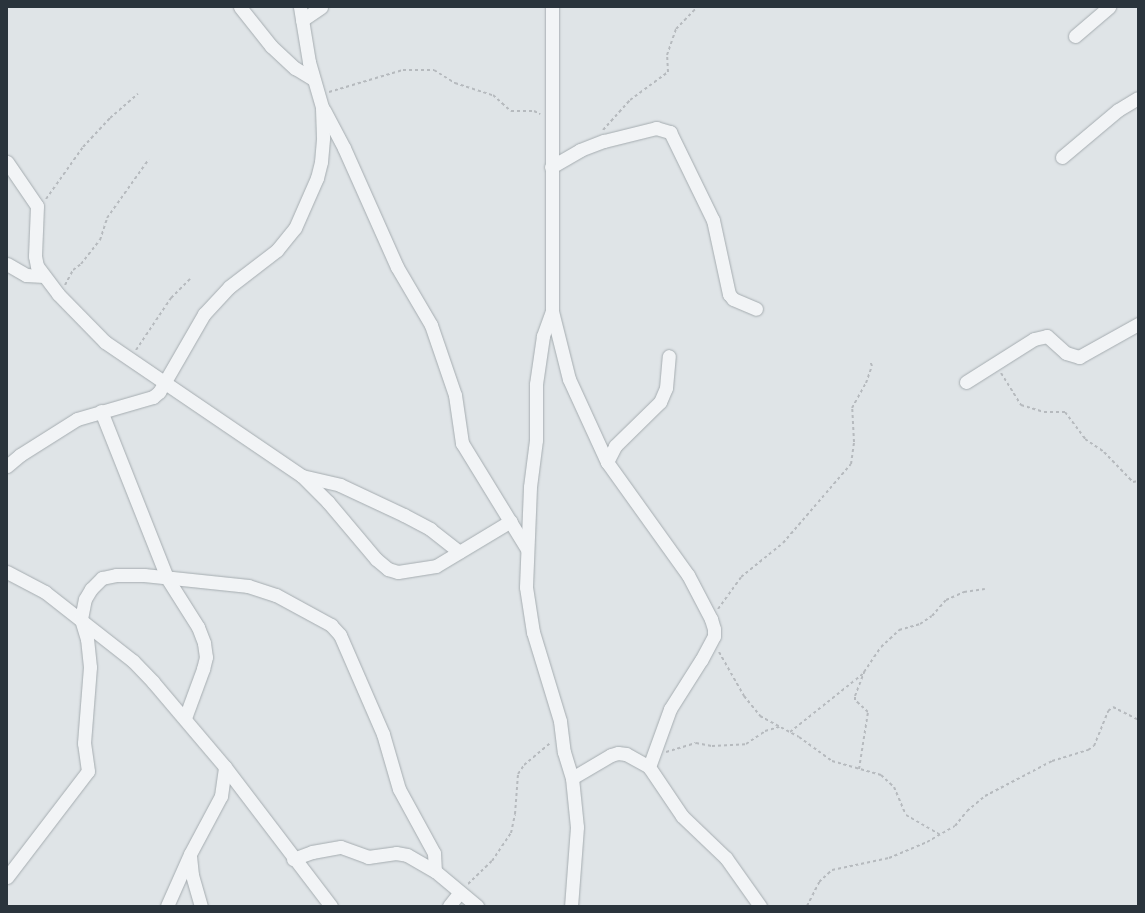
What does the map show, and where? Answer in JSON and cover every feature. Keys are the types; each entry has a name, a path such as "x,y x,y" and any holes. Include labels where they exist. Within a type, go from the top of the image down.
{"street":[{"path":"240,7 271,46 295,68 313,79"},
{"path":"320,7 300,11 313,79 320,102 344,148 397,268 431,325 455,395 462,443 527,549"},
{"path":"552,7 552,311 569,379 606,462 688,575 711,618 714,629 712,640 670,709 649,767"},
{"path":"1075,36 1109,7"},
{"path":"1062,157 1118,110 1138,98"},
{"path":"7,466 20,455 77,419 101,411 147,400 159,392 204,314 229,287 277,250 295,228 321,162 320,102"},
{"path":"551,166 591,146 633,132 656,128 670,132 713,220 729,294 733,300 756,309"},
{"path":"7,162 37,206 35,256 44,276 58,294 105,342 130,362 164,383 302,476 328,502 376,559 388,570 398,572 436,566 511,521"},
{"path":"7,264 26,275 44,276"},
{"path":"552,311 543,336 536,384 536,440 530,487 526,587 533,632 572,778 577,827 571,906"},
{"path":"966,382 995,363 1042,336 1050,337 1066,353 1080,357 1138,324"},
{"path":"606,462 615,446 660,402 666,388 669,356"},
{"path":"101,411 167,578 198,627 204,643 204,669 185,718"},
{"path":"302,476 340,485 404,515 430,529 459,552"},
{"path":"7,572 45,592 133,661 185,718 225,767 293,859 331,906"},
{"path":"7,878 88,771 84,743 90,667 87,640 81,619 85,599 102,578 116,575 144,574 167,578 248,586 276,595 331,625 340,635 383,734 398,789 434,853 435,871"},
{"path":"572,778 611,755 618,753 626,754 649,767 682,816 726,858 760,906"},
{"path":"167,906 190,854 220,796 225,767"},
{"path":"293,859 312,852 341,847 368,857 396,853 407,855 435,871 459,893 477,906"},
{"path":"190,854 192,875 201,906"},
{"path":"316,906 318,891"},
{"path":"449,906 459,893"}],"path":[{"path":"591,146 630,100 668,72 667,56 676,29 697,7"},
{"path":"320,102 377,76 403,70 434,70 455,83 493,95 510,111 534,111 551,121"},
{"path":"37,206 53,191 83,147 110,118 138,94"},
{"path":"58,294 73,270 81,264 100,240 107,218 149,159"},
{"path":"130,362 160,312 190,279"},
{"path":"711,618 741,577 783,543 851,464 854,442 852,408 866,383 872,366 870,361"},
{"path":"995,363 1021,405 1044,412 1065,412 1086,438 1104,452 1131,480 1138,481"},
{"path":"790,732 864,672 892,635 920,624 946,600 964,592 985,589"},
{"path":"712,640 729,672 754,710 760,716 790,732 832,761 881,776 889,781 906,815 940,835"},
{"path":"858,769 868,712 856,700 855,696 864,672"},
{"path":"807,906 819,882 832,870 889,858 940,835 955,826 970,808 985,796 1052,761 1080,753 1094,746 1108,711 1112,707 1138,720"},
{"path":"653,754 696,743 712,746 746,744 765,731 779,727"},
{"path":"459,893 492,861 505,845 515,814 518,774 524,765 561,733"}]}
